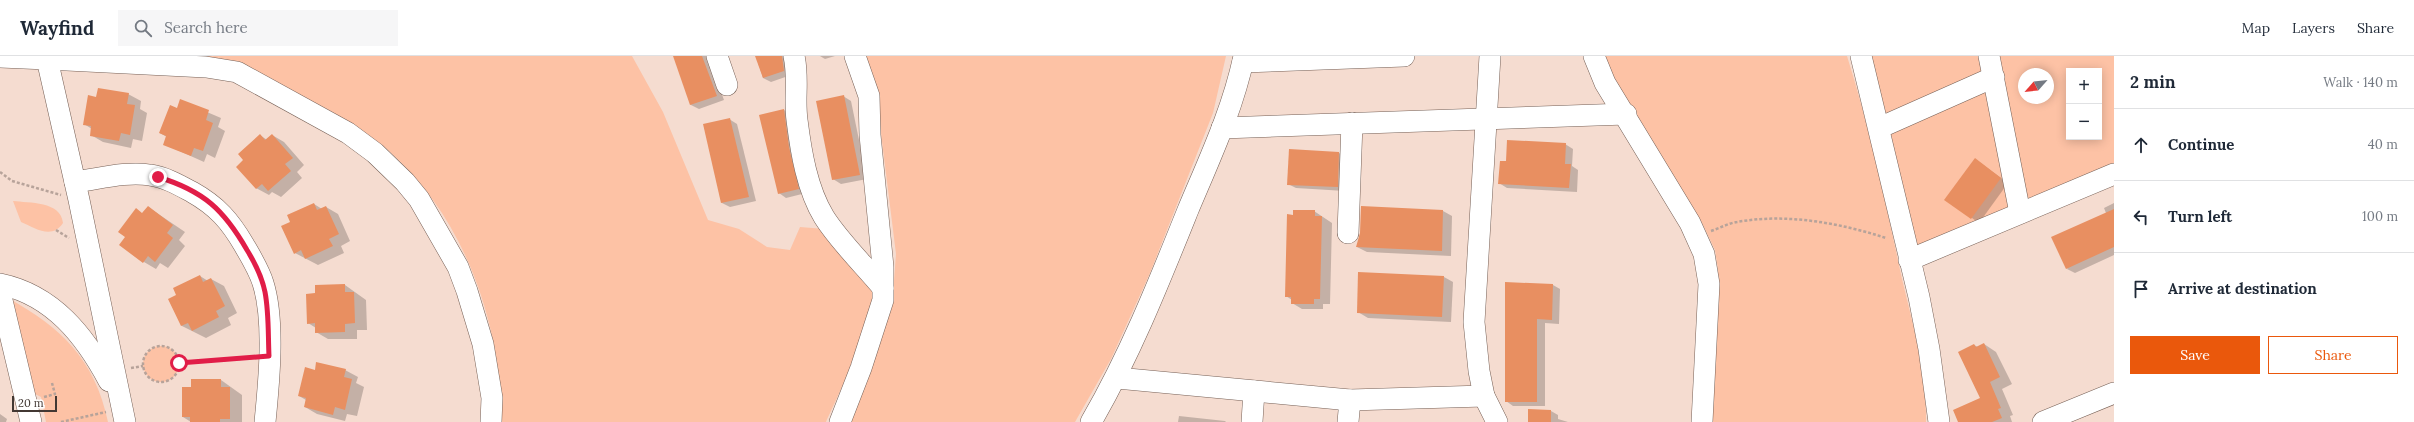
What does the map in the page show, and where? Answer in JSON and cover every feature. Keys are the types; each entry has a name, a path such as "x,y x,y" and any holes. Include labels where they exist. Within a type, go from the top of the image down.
{"street":[{"path":"717,56 727,85"},
{"path":"794,56 798,78 795,105 799,136 817,204 825,218 883,288"},
{"path":"840,422 861,368 881,308 883,288 870,136 869,96 855,56"},
{"path":"1091,422 1117,378 1222,128 1244,59 1404,56"},
{"path":"1490,56 1474,322 1479,372 1484,396 1497,422"},
{"path":"1594,56 1605,83 1626,114 1697,236 1704,254 1709,284 1702,422"},
{"path":"1861,56 1930,349 1938,422"},
{"path":"1989,56 2020,213"},
{"path":"0,57 206,67 237,72 348,133 375,153 419,199 458,267 469,297 482,344 492,398 492,422"},
{"path":"47,59 77,191 122,410"},
{"path":"1879,128 1994,77"},
{"path":"1222,128 1626,114"},
{"path":"1348,233 1352,123"},
{"path":"1908,252 2020,213 2114,174"},
{"path":"77,191 123,175 150,175 174,182 219,209 231,223 263,284 266,299 269,356 265,422"},
{"path":"0,284 36,298 68,321 94,353 122,410"},
{"path":"0,292 31,422"},
{"path":"1117,378 1350,400 1484,396"},
{"path":"1252,422 1254,391"},
{"path":"2043,422 2114,392"},
{"path":"1348,422 1350,400"}],"path":[{"path":"0,172 12,181 77,191"},
{"path":"1697,236 1736,222 1767,218 1807,221 1859,229 1908,252"},
{"path":"160,345 171,348 175,352 179,363 178,370 171,379 159,382 148,377 143,366 143,360 149,350 160,345"},
{"path":"179,363 269,356"},
{"path":"45,403 44,397 55,394 52,383"},
{"path":"61,422 122,410"}],"shaded area":[{"path":"169,56 632,56 663,112 708,220 739,229 767,247 790,250 800,227 825,229 858,266 872,286 873,297 864,332 826,422 502,422 500,384 494,347 486,311 474,275 458,241 439,208 416,178 389,151 355,126 254,70 241,64 226,60"},
{"path":"862,56 1226,56 1213,113 1150,273 1111,359 1075,422 848,422 892,307 896,254 874,77"},
{"path":"1602,56 1847,56 1884,195 1915,332 1922,368 1926,404 1926,422 1710,422 1718,295 1718,270 1715,250 1702,223 1642,130"},
{"path":"1870,56 1980,56 1983,70 1981,76 1887,113 1882,110"},
{"path":"1994,56 2114,56 2114,165 2024,201"},
{"path":"1987,90 2011,210 1916,247 1890,131"},
{"path":"13,201 43,204 51,207 61,216 63,223 59,228 49,232 32,227 21,222"},
{"path":"8,298 45,321 73,348 85,363 94,381 102,400 108,422 46,422 41,397 33,393"},
{"path":"165,346 174,351 178,357 178,371 174,377 165,382 157,382 148,377 144,371 143,360 148,351 154,347"}],"building":[{"path":"673,56 702,56 717,96 690,105"},
{"path":"755,56 782,56 784,71 763,78"},
{"path":"98,88 129,93 127,104 135,105 130,135 121,133 119,141 90,136 91,126 83,125 88,95 96,97"},
{"path":"844,95 860,175 832,180 816,101"},
{"path":"180,99 209,110 206,120 213,123 203,151 194,148 191,156 163,145 166,136 159,133 170,105 177,108"},
{"path":"784,109 789,147 799,189 778,194 759,115"},
{"path":"730,118 749,197 721,203 703,124"},
{"path":"260,134 265,140 272,134 293,158 285,164 291,171 268,191 262,184 256,189 236,167 243,160 238,154"},
{"path":"1507,140 1566,143 1565,164 1571,164 1569,188 1498,184 1500,161 1506,161"},
{"path":"1289,149 1339,152 1338,187 1287,185"},
{"path":"1975,158 2001,178 1971,219 1944,200"},
{"path":"314,203 317,210 326,206 339,234 329,239 333,246 305,259 301,250 294,254 281,226 290,222 287,215"},
{"path":"148,206 173,225 167,233 173,238 155,262 148,256 143,263 119,245 125,237 118,232 136,208 142,213"},
{"path":"1361,206 1443,210 1442,251 1356,247 1360,233"},
{"path":"2114,209 2114,247 2066,269 2051,237"},
{"path":"1293,210 1315,210 1315,216 1322,216 1320,299 1314,299 1314,304 1291,304 1291,297 1285,297 1287,214 1293,215"},
{"path":"1358,272 1444,276 1442,317 1357,313"},
{"path":"200,275 203,282 211,278 225,306 216,311 219,317 192,331 188,323 181,326 168,299 176,295 173,288"},
{"path":"1505,282 1553,284 1552,320 1537,319 1537,402 1505,402"},
{"path":"345,284 345,292 354,292 355,323 345,324 345,332 315,333 315,323 307,324 306,294 315,293 315,285"},
{"path":"1984,343 2000,377 1990,382 2001,408 1998,409 2002,418 1992,422 1958,422 1953,410 1980,398 1958,352 1974,344 1976,347"},
{"path":"316,362 346,369 344,377 352,379 345,410 335,407 333,415 304,407 306,398 298,396 305,367 315,370"},
{"path":"191,379 221,379 221,387 230,387 230,419 220,419 220,422 190,422 190,417 182,417 182,387 191,387"},
{"path":"1528,409 1551,410 1551,422 1528,422"}],"route":[{"path":"158,177 174,182 207,200 219,209 231,223 256,267 263,284 266,299 269,356 179,363"}]}
